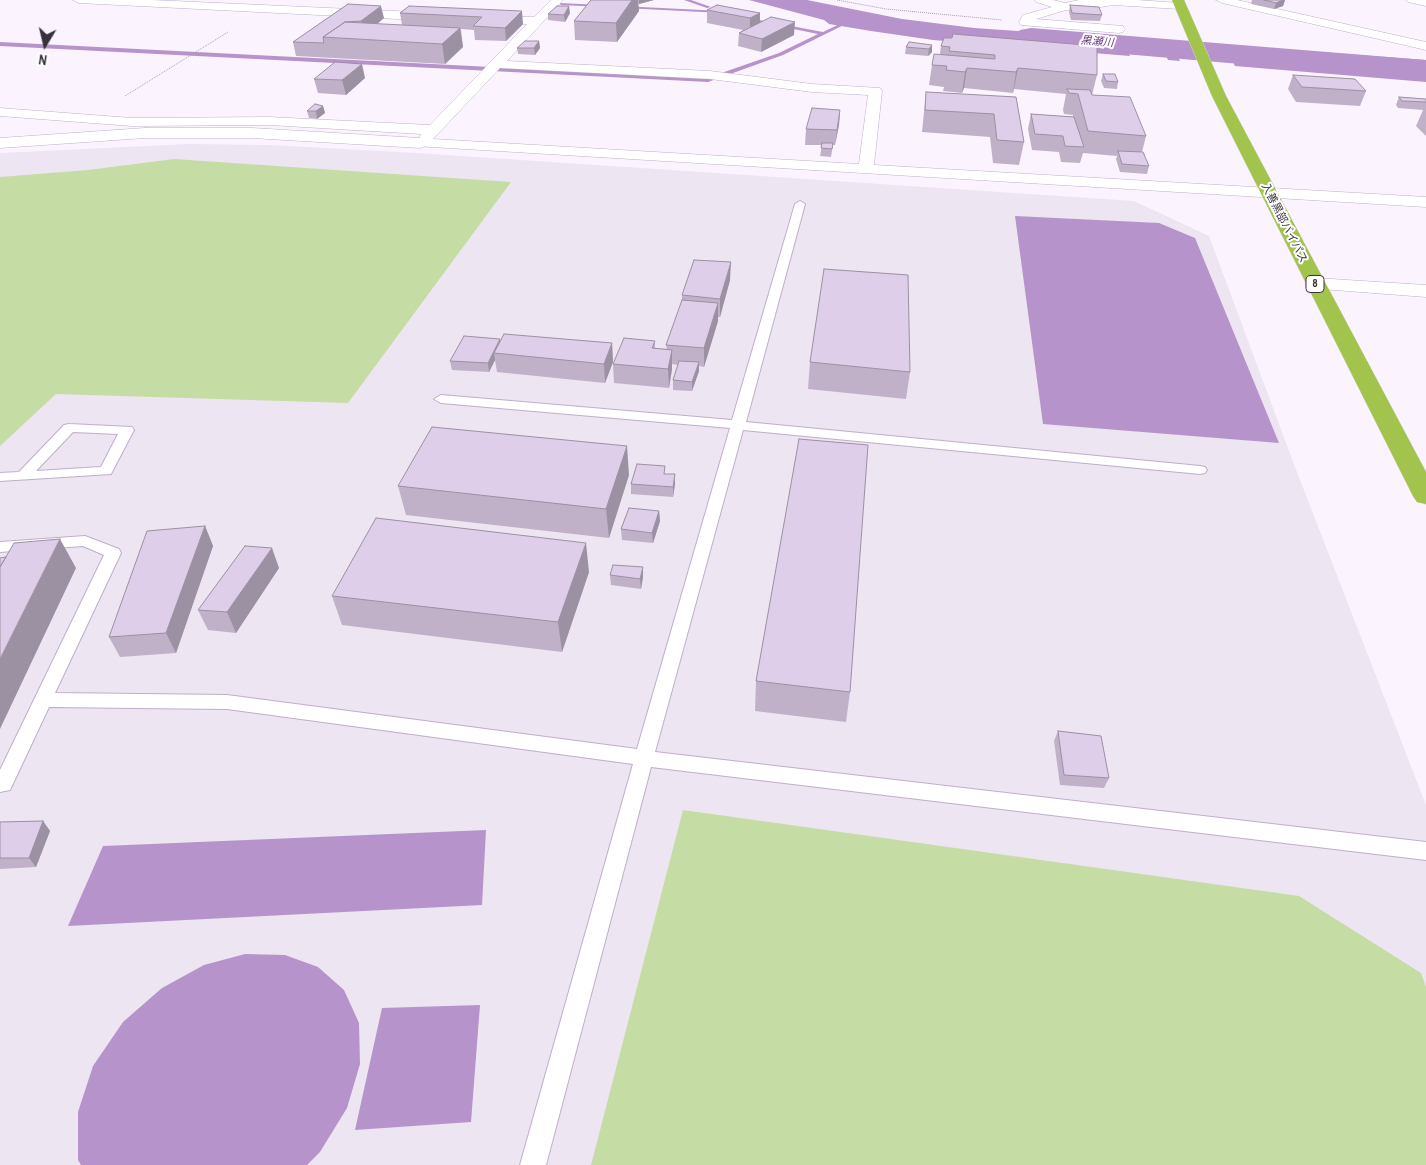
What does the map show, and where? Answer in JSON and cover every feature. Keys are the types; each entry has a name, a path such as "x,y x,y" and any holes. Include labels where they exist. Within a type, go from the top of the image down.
{"highway":[{"name":"入善黒部バイパス","path":"1178,3 1219,96 1426,496"}],"street":[{"path":"79,0 450,17"},
{"path":"420,143 498,64 557,0"},
{"path":"1040,0 1065,7 1082,7 1113,2 1178,3"},
{"path":"1025,22 1027,18 1093,0"},
{"path":"1222,0 1426,46"},
{"path":"1412,0 1426,3"},
{"path":"469,18 537,21"},
{"path":"1025,22 1119,28"},
{"path":"498,64 710,75 812,88 876,91 866,169"},
{"path":"0,112 132,122 269,121 434,130"},
{"path":"0,144 145,133 252,133 1426,202"},
{"path":"1315,284 1426,291"}],"lane":[{"path":"534,1165 644,758 800,204"},
{"path":"441,399 738,425 1200,470"},
{"path":"0,477 23,476 106,471 127,430 69,428 23,476"},
{"path":"0,547 85,541 113,553 3,784 0,784"},
{"path":"43,700 228,702 644,758 1426,851"}],"path":[{"path":"837,0 886,9 1025,22"},
{"path":"89,118 265,9"}],"shaded area":[{"path":"189,144 270,145 417,153 1134,201 1209,236 1295,467 1426,805 1426,1165 0,1165 0,153"}],"green space":[{"path":"174,159 511,182 348,403 56,394 0,446 0,177 88,170"},
{"path":"683,810 1299,896 1421,973 1426,987 1426,1165 591,1165"}],"water":[{"path":"749,0 807,0 902,19 974,28 1121,38 1130,56 933,40 871,31 829,24 824,20"},
{"path":"1159,39 1170,40 1180,61 1168,60"},
{"path":"1225,45 1426,60 1426,82 1235,66"},
{"path":"1015,216 1159,223 1195,238 1279,443 1043,424"},
{"path":"486,830 482,905 68,926 103,846"},
{"path":"245,954 285,955 318,967 344,990 359,1023 360,1064 347,1108 320,1152 307,1165 81,1165 78,1160 78,1112 93,1066 123,1022 162,988 204,965"},
{"path":"480,1005 471,1122 355,1130 382,1008"}],"building":[{"path":"591,0 632,0 616,23 574,21"},
{"path":"1264,0 1283,0 1276,3"},
{"path":"348,4 381,6 361,21 345,22 323,37 324,43 293,42"},
{"path":"717,5 760,13 750,18 707,10"},
{"path":"1070,5 1099,7 1102,15 1072,13"},
{"path":"409,6 522,11 505,28 473,26 482,17 400,13"},
{"path":"557,6 569,6 564,15 548,14"},
{"path":"771,17 795,22 762,39 739,33"},
{"path":"345,22 460,28 442,44 323,37"},
{"path":"953,34 1097,46 1097,75 1018,68 1016,72 967,68 965,72 946,70 947,66 932,65 934,54 995,59 995,55 949,51 950,47 941,46 944,38 952,38"},
{"path":"525,41 539,41 534,48 517,48"},
{"path":"909,42 932,45 929,49 906,47"},
{"path":"335,62 362,64 342,80 314,79"},
{"path":"1103,74 1115,74 1118,82 1106,81"},
{"path":"1293,75 1355,79 1366,91 1302,87"},
{"path":"1067,89 1090,90 1092,95 1130,97 1146,136 1088,131 1078,94 1069,93"},
{"path":"926,92 1016,97 1024,142 997,140 994,114 925,110"},
{"path":"1399,97 1426,99 1426,102 1402,101"},
{"path":"315,104 323,106 316,111 307,111"},
{"path":"812,108 840,110 837,130 806,129"},
{"path":"1031,114 1074,117 1084,147 1065,146 1063,136 1035,134"},
{"path":"822,143 833,143 832,149 821,148"},
{"path":"1118,151 1143,152 1149,166 1122,164"},
{"path":"694,260 731,262 720,299 682,295"},
{"path":"824,269 908,275 910,372 810,362"},
{"path":"682,300 718,303 704,348 666,345"},
{"path":"504,334 612,343 604,364 494,353"},
{"path":"464,336 500,339 488,363 450,361"},
{"path":"624,338 655,341 652,348 672,350 668,369 613,364"},
{"path":"679,361 699,362 692,382 673,380"},
{"path":"432,427 627,446 606,509 398,486"},
{"path":"799,439 868,445 850,692 756,681"},
{"path":"637,464 665,466 664,474 675,474 673,487 631,484"},
{"path":"629,508 659,511 652,533 621,529"},
{"path":"376,518 586,543 558,622 332,596"},
{"path":"205,526 166,633 109,637 147,531"},
{"path":"60,539 0,659 0,567 14,543"},
{"path":"245,546 272,548 227,612 198,610"},
{"path":"6,557 0,567 0,558"},
{"path":"613,565 643,567 640,579 610,575"},
{"path":"1058,731 1101,736 1109,778 1064,775"},
{"path":"43,821 29,858 0,858 0,822"}],"waterway":[{"path":"686,0 709,7"},
{"path":"561,4 602,6"},
{"path":"623,7 722,12"},
{"path":"745,18 823,34"},
{"path":"823,34 852,20"},
{"path":"0,44 708,80 781,54 823,34"},
{"name":"黒瀬川","path":"1031,37 1426,70"}]}
